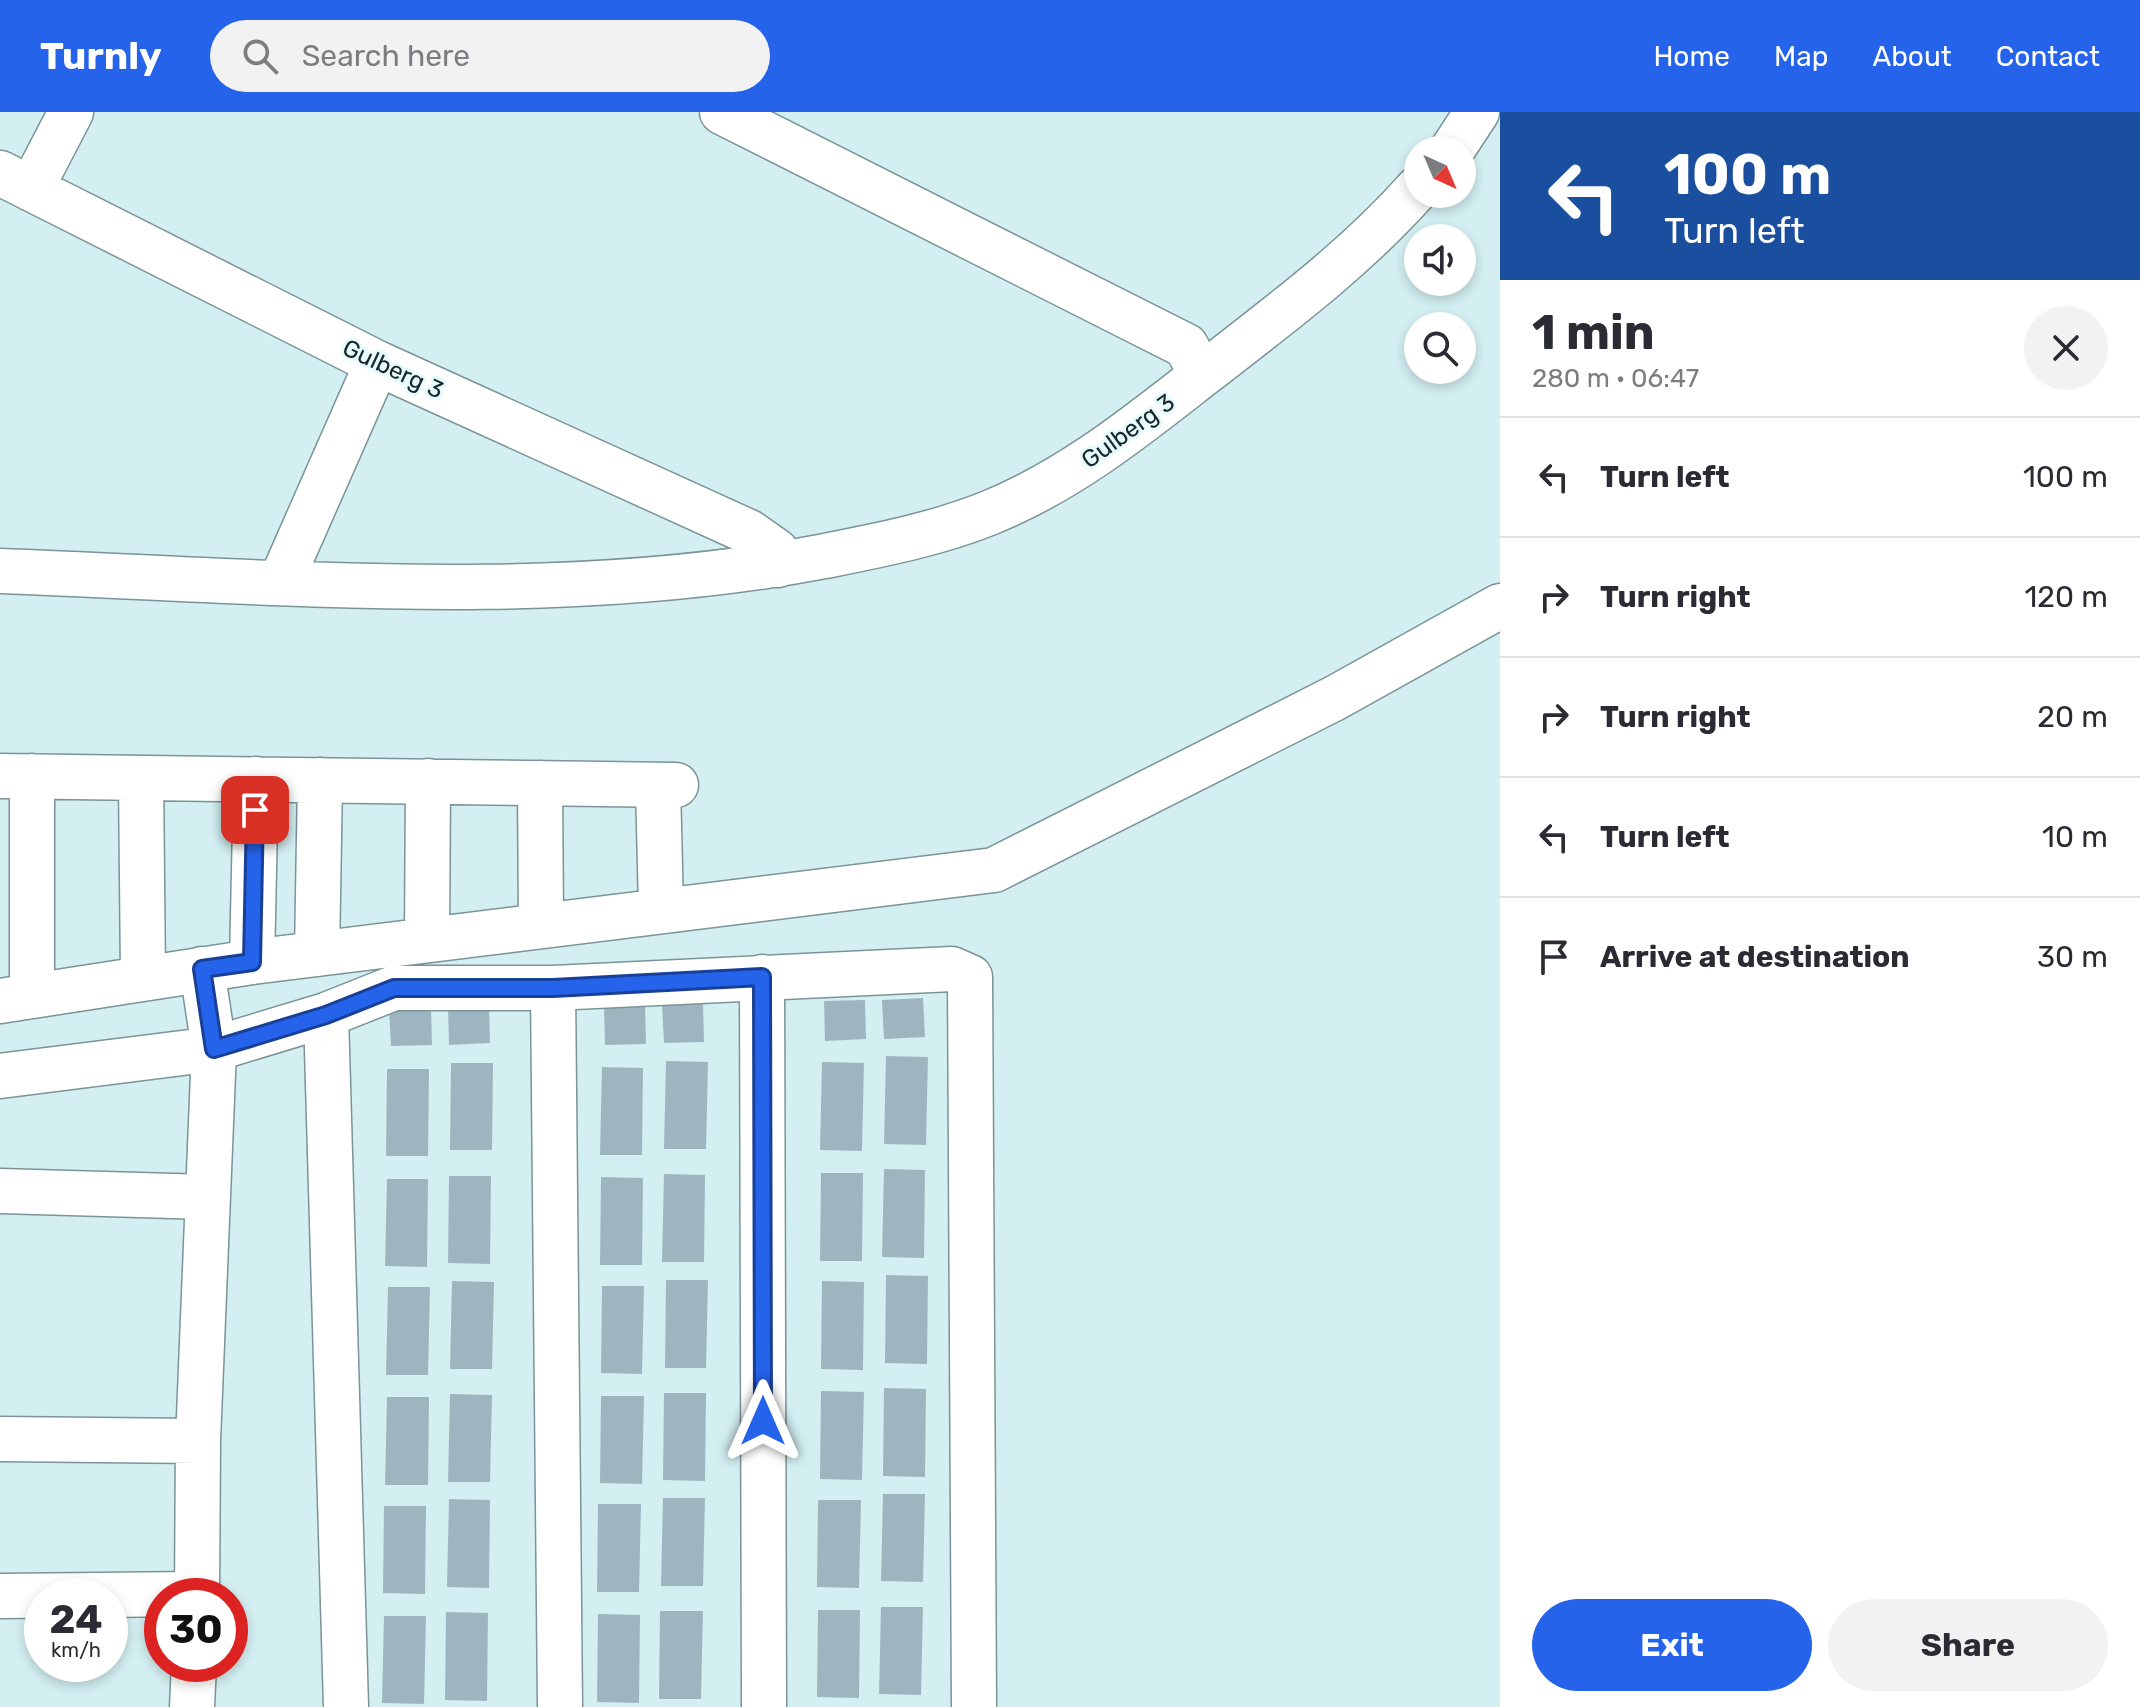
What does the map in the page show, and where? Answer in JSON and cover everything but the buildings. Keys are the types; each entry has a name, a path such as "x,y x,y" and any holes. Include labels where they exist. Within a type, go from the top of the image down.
{"street":[{"path":"15,181 71,112"},
{"path":"722,112 771,123 1186,346 1202,375"},
{"path":"1461,136 1477,112"},
{"name":"Gulberg 3","path":"15,181 377,363 749,532 776,551 778,565"},
{"name":"Gulberg 3","path":"0,571 435,586 611,581 702,577 902,541 988,514 1063,478 1139,427 1300,301 1404,201"},
{"path":"281,581 377,363"},
{"path":"661,909 667,785 16,776 16,998 252,962 994,870 1335,698 1500,606"},
{"path":"141,778 143,978"},
{"path":"252,962 256,779"},
{"path":"317,954 320,780"},
{"path":"427,940 428,781"},
{"path":"540,783 541,926"},
{"path":"197,1578 198,1441 214,1049 202,969"},
{"path":"0,1076 214,1049 326,1015 394,988 553,988 952,969 970,977 974,1707"},
{"path":"762,977 764,1707"},
{"path":"553,988 560,1707"},
{"path":"326,1015 346,1707"},
{"path":"0,1191 208,1197"},
{"path":"0,1439 198,1441"},
{"path":"0,1596 144,1595"},
{"path":"192,1707 193,1682"}],"route":[{"path":"255,810 252,962 202,969 214,1049 326,1015 394,988 553,988 762,977 763,1421"}]}
